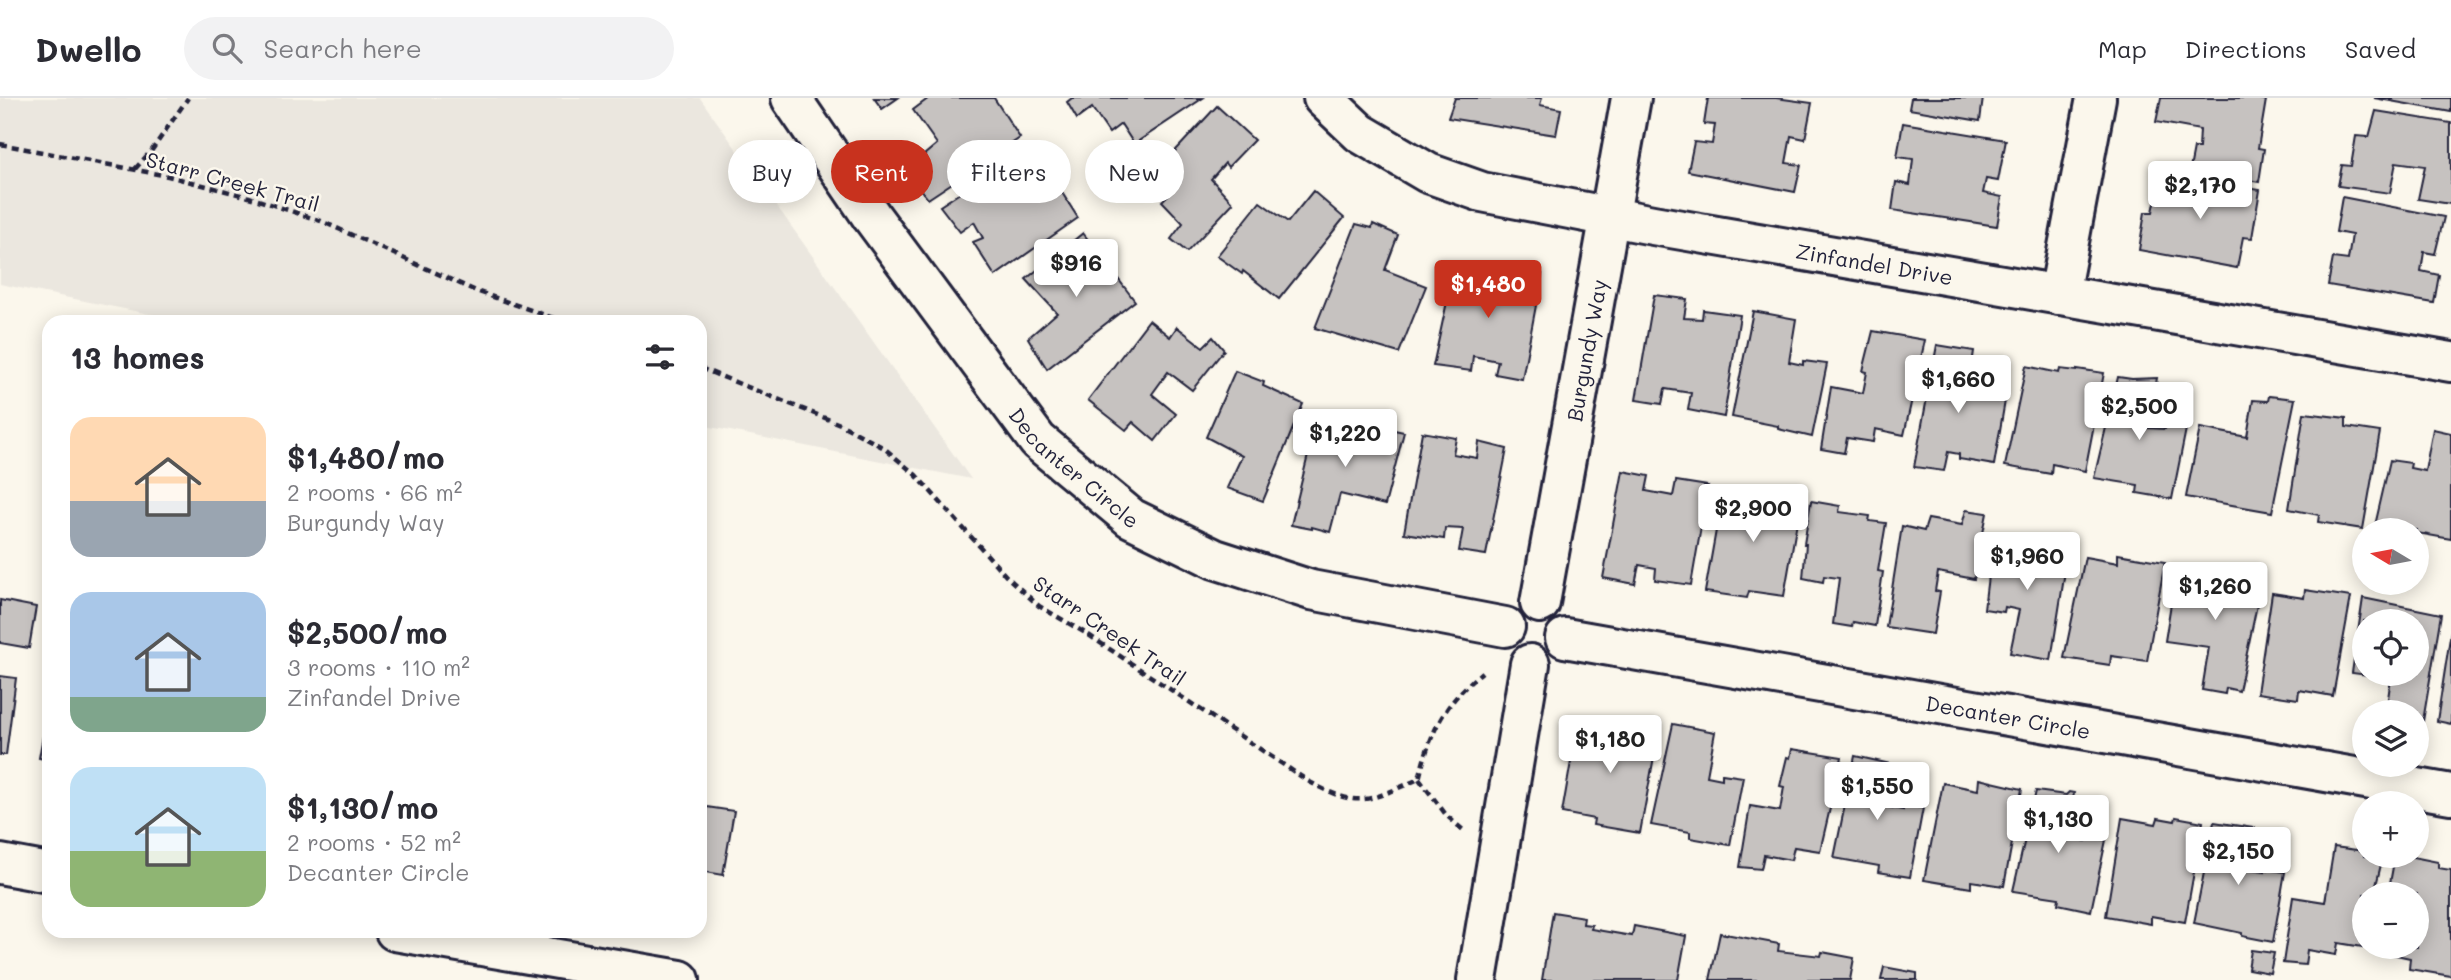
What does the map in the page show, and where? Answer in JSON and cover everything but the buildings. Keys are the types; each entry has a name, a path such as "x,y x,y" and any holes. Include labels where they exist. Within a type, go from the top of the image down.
{"street":[{"name":"Decanter Circle","path":"791,98 873,217 1038,441 1131,518 1215,559 1311,590 1505,627"},
{"name":"Zinfandel Drive","path":"1323,98 1360,133 1428,173 1482,192 1609,217 2451,362"},
{"name":"Burgundy Way","path":"1540,603 1631,98"},
{"path":"2059,295 2096,98"},
{"path":"1540,603 1557,611 1566,628 1565,638 1557,655 1540,664 1530,664 1515,658 1510,651 1504,636 1505,627 1508,618 1521,605 1540,603"},
{"name":"Decanter Circle","path":"1565,638 2451,794"},
{"path":"1477,980 1530,664"},
{"path":"0,864 42,872"},
{"path":"436,938 680,980"}],"path":[{"path":"134,170 152,150 188,98"},
{"name":"Starr Creek Trail","path":"0,144 134,170 249,197 321,221 476,291 545,315"},
{"name":"Starr Creek Trail","path":"707,371 840,425 884,448 916,475 1006,576 1039,606 1308,781 1329,792 1354,800 1372,799 1419,779"},
{"path":"1463,830 1447,816 1419,779 1426,750 1441,715 1462,689 1482,672"}],"shaded area":[{"path":"0,98 700,98 730,140 728,203 775,203 971,479 707,426 707,315 154,315 0,284"}]}
